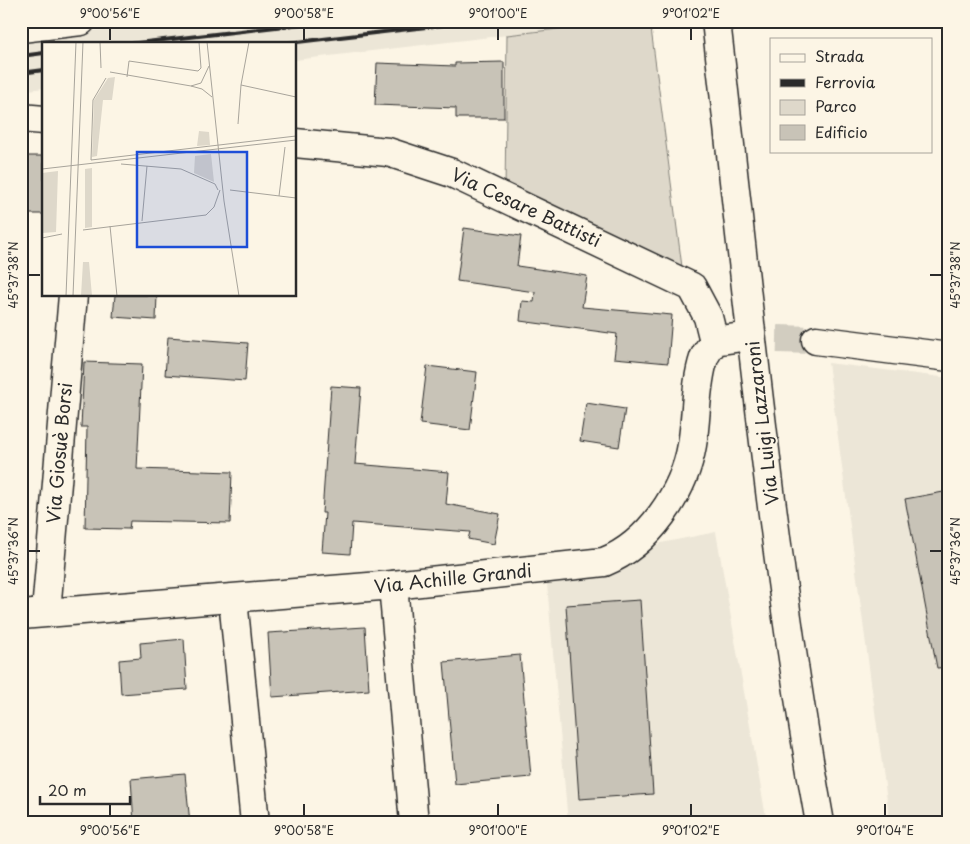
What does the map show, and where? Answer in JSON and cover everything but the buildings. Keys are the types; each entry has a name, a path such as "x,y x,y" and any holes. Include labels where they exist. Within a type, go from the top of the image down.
{"street":[{"path":"21,28 81,21"},
{"name":"Via Luigi Lazzaroni","path":"716,21 764,447 820,823"},
{"path":"21,118 42,120"},
{"name":"Via Cesare Battisti","path":"296,143 388,152 452,172 692,287 708,317 725,340"},
{"name":"Via Giosuè Borsi","path":"34,613 74,296"},
{"name":"Via Achille Grandi","path":"34,613 233,599 393,585 604,562 619,556 632,547 654,525 676,490 688,461 692,445 700,374 704,356 725,340"},
{"path":"816,340 949,357"},
{"path":"393,585 414,823"},
{"path":"233,599 255,823"}],"shaded area":[{"path":"170,21 627,21 296,60 296,42 42,42 42,88 21,91 21,39"},
{"path":"828,363 949,378 949,823 890,823"},
{"path":"716,532 767,823 568,823 547,584 602,577 661,543"}],"green space":[{"path":"627,21 650,21 682,267 505,190 507,35"}],"tunnel":[{"path":"735,338 816,340"}],"railway":[{"path":"146,42 328,21"},
{"path":"296,42 478,21"},
{"path":"21,56 42,53"},
{"path":"21,73 42,70"}]}
